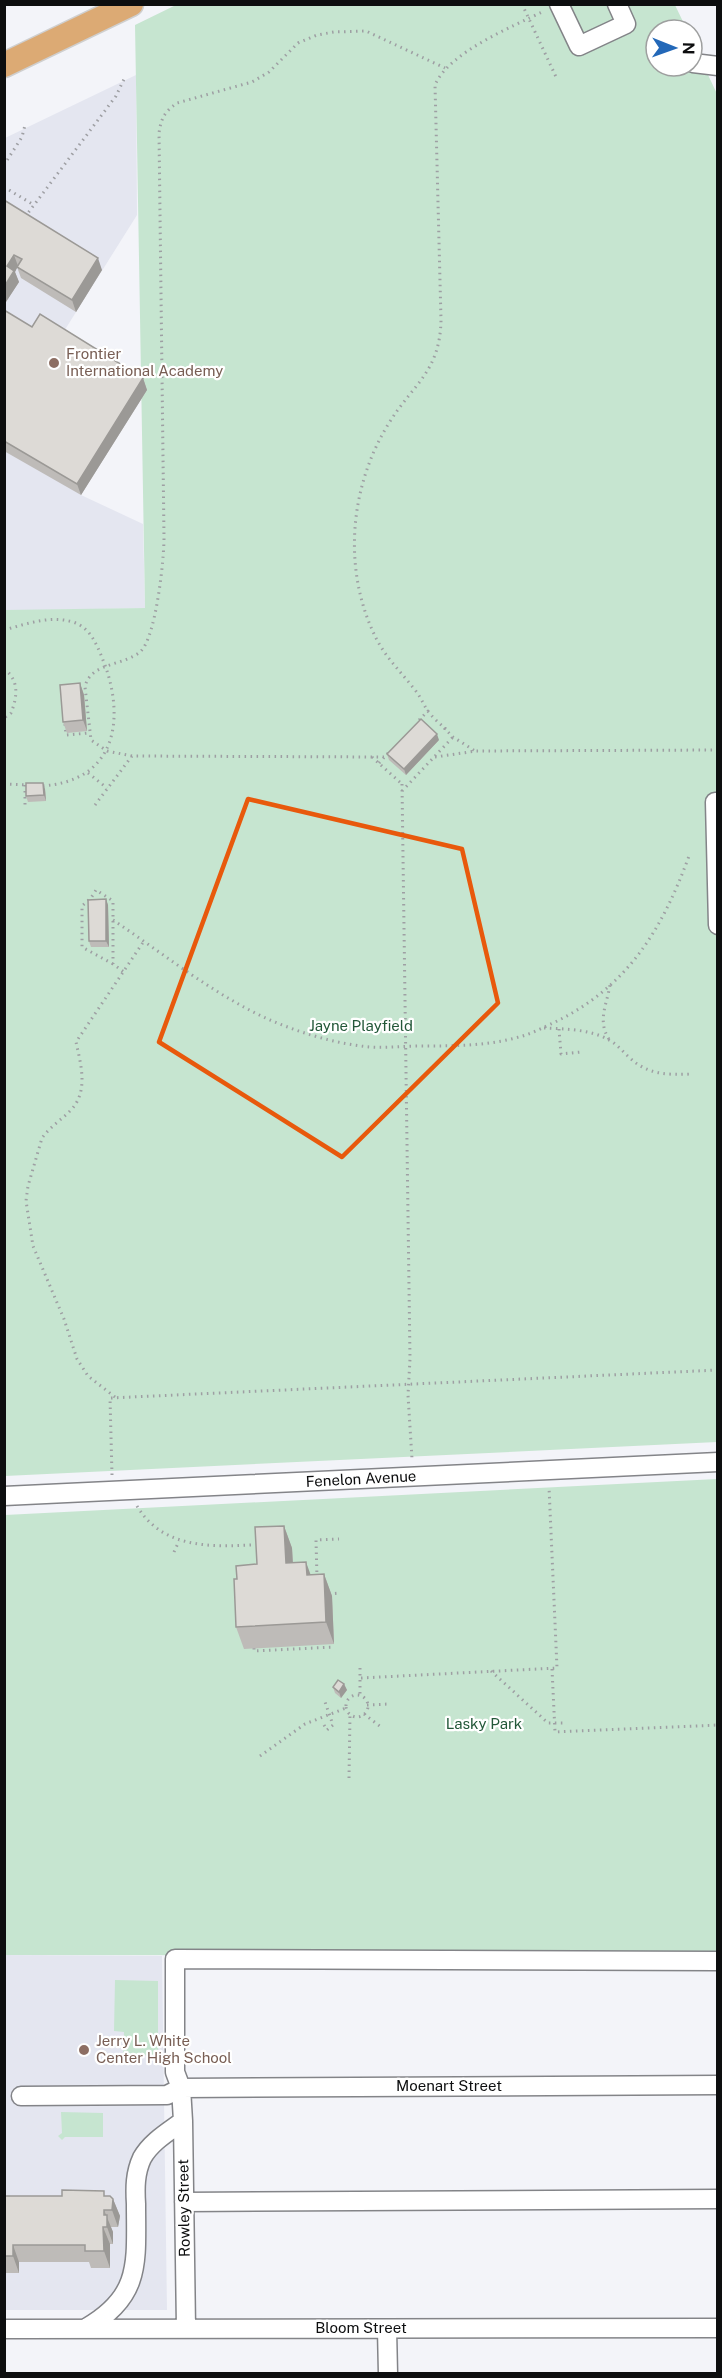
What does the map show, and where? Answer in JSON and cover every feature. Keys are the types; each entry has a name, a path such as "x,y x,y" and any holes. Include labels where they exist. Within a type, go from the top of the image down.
{"main road":[{"path":"4,65 131,4"}],"street":[{"path":"553,7 579,46 626,24 617,4"},
{"path":"717,802 715,802 717,925"},
{"name":"Fenelon Avenue","path":"4,1496 717,1462"},
{"name":"Rowley Street","path":"186,2328 183,2121 181,2088 175,2072 175,1959 717,1961"},
{"name":"Moenart Street","path":"21,2096 166,2095 181,2088 717,2085"},
{"path":"86,2328 110,2313 126,2294 131,2282 135,2258 135,2182 138,2169 143,2156 153,2144 183,2121"},
{"path":"184,2202 717,2199"},
{"name":"Bloom Street","path":"4,2329 717,2328"},
{"path":"387,2329 388,2373"}],"path":[{"path":"522,4 557,79"},
{"path":"476,752 453,737 428,711 376,639 355,572 354,530 364,480 379,440 390,420 419,384 439,346 441,320 435,85 445,68 463,54 528,18 553,7"},
{"path":"384,757 132,756 107,751 91,740 85,687 86,679 92,674 131,658 143,649 155,616 164,558 161,120 167,110 177,103 252,82 269,72 298,43 317,35 366,31 445,68"},
{"path":"23,220 116,96 125,77"},
{"path":"4,165 22,137 25,125"},
{"path":"4,187 34,205"},
{"path":"4,630 37,621 55,619 74,623 86,630 93,638 105,667 112,695 115,723 112,741 107,751 88,773 76,780 44,786 4,784"},
{"path":"4,669 10,673 16,691 11,713 4,718"},
{"path":"413,727 428,711"},
{"path":"65,723 66,735 89,733"},
{"path":"414,1476 409,1384 402,791 404,786 453,737"},
{"path":"379,763 392,749"},
{"path":"435,757 476,752 717,750"},
{"path":"95,805 132,756"},
{"path":"372,757 404,786"},
{"path":"88,773 107,788"},
{"path":"25,785 25,807"},
{"path":"113,920 237,1004 276,1022 350,1044 387,1048 491,1043 522,1036 542,1028 579,1009 610,985 634,962 656,931 673,897 689,856"},
{"path":"113,964 113,902 96,890 82,906 82,947 124,972"},
{"path":"116,1398 88,1376 76,1359 64,1319 33,1246 26,1201 42,1138 69,1112 79,1098 82,1078 76,1042 144,941"},
{"path":"610,985 603,1016 606,1034 610,1040 647,1070 670,1075 692,1074"},
{"path":"542,1028 588,1033 610,1040"},
{"path":"559,1029 561,1054 581,1052"},
{"path":"113,1490 110,1398 717,1370"},
{"path":"361,1678 557,1668 549,1485"},
{"path":"137,1506 151,1525 179,1541 207,1546 252,1545"},
{"path":"318,1583 316,1540 339,1539"},
{"path":"174,1552 179,1541"},
{"path":"318,1594 340,1593"},
{"path":"254,1648 254,1651 334,1647"},
{"path":"360,1668 360,1695"},
{"path":"552,1668 555,1732 717,1725"},
{"path":"491,1671 548,1724 564,1723"},
{"path":"346,1708 350,1697 360,1695 368,1705"},
{"path":"324,1699 333,1725 327,1730 324,1725"},
{"path":"368,1705 389,1704"},
{"path":"350,1714 358,1717 364,1714 368,1705"},
{"path":"260,1756 305,1724 346,1708"},
{"path":"346,1708 350,1714 349,1778"},
{"path":"364,1714 381,1727"}],"highlighted area":[{"path":"248,799 462,849 498,1003 342,1157 159,1042"}],"shaded area":[{"name":"Frontier International Academy","path":"136,75 137,215 61,336 147,390 81,495 143,524 145,608 5,611 5,138"},
{"name":"Jerry L. White Center High School","path":"5,1955 162,1956 167,2310 5,2310"}],"green space":[{"name":"Jayne Playfield","path":"178,4 675,5 681,18 644,18 644,78 704,78 704,66 718,96 717,1442 5,1476 4,610 145,608 135,25"},
{"name":"Lasky Park","path":"717,1479 717,1956 5,1955 5,1515"},
{"path":"115,1980 158,1981 158,2056 123,2054 124,2032 114,2031"},
{"path":"61,2112 103,2113 103,2137 65,2137 62,2140 58,2136 62,2133"}],"building":[{"path":"4,200 98,258 72,300 17,267 22,259 14,255 7,266 14,271 4,287"},
{"path":"4,310 32,327 40,314 143,378 77,484 4,441"},
{"path":"80,683 83,720 63,722 60,685"},
{"path":"421,719 437,734 404,769 387,754"},
{"path":"26,783 43,783 44,795 26,796"},
{"path":"106,899 106,941 89,941 88,900"},
{"path":"284,1526 286,1563 306,1562 307,1575 324,1574 326,1622 236,1627 234,1579 237,1579 236,1566 257,1564 255,1527"},
{"path":"338,1680 344,1684 339,1692 333,1687"},
{"path":"62,2190 104,2191 104,2196 110,2196 113,2199 112,2210 104,2210 104,2215 107,2215 107,2227 103,2227 104,2251 85,2251 85,2245 13,2245 13,2256 4,2256 4,2196 62,2196"}],"place":[{"name":"Frontier International Academy","path":"54,363"},
{"name":"Jerry L. White Center High School","path":"84,2050"}]}
